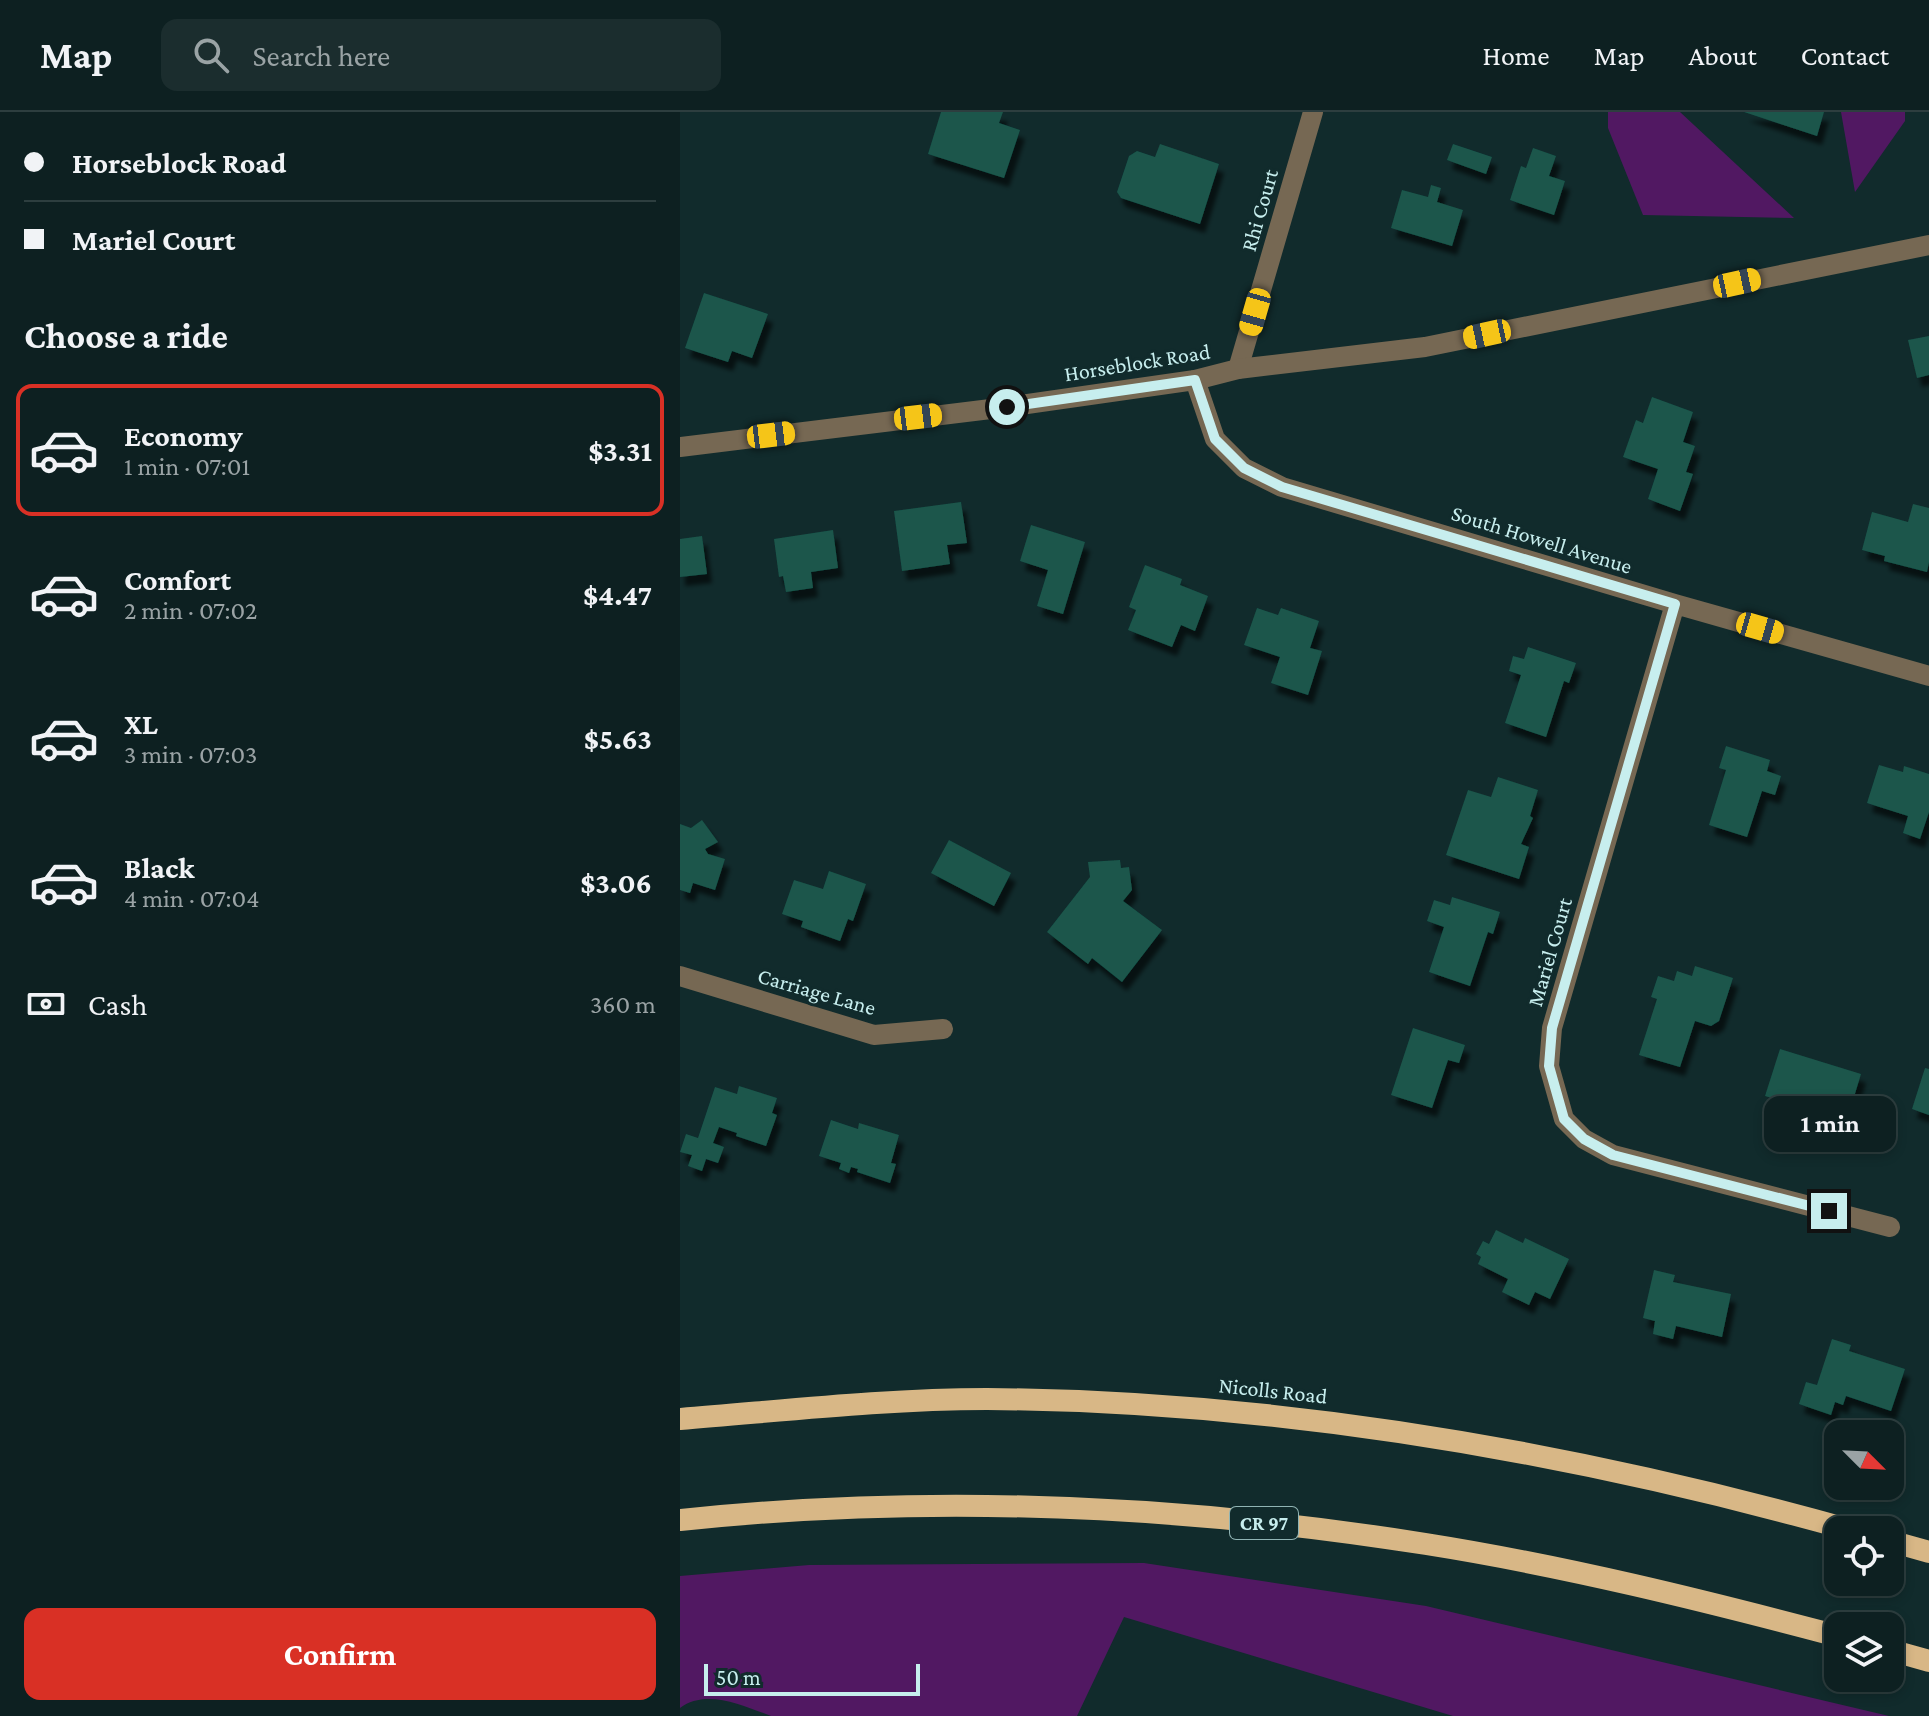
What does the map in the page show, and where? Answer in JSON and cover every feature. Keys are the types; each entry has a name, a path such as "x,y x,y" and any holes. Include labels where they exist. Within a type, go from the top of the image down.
{"highway":[{"name":"Nicolls Road","path":"680,1419 879,1403 986,1399 1290,1416 1393,1429 1607,1468 1824,1523"},
{"name":"CR 97","path":"680,1520 797,1511 948,1508 1116,1511 1219,1518 1399,1540 1534,1564 1635,1585 1824,1632"},
{"path":"1904,1545 1929,1552"},
{"path":"1904,1654 1929,1661"}],"street":[{"name":"Rhi Court","path":"1238,369 1313,112"},
{"name":"Horseblock Road","path":"680,447 1007,407 1195,380 1238,369 1425,347 1929,245"},
{"name":"South Howell Avenue","path":"1195,380 1215,439 1244,468 1282,487 1929,676"},
{"name":"Mariel Court","path":"1675,604 1552,1028 1549,1066 1564,1119 1584,1139 1613,1155 1890,1227"},
{"name":"Carriage Lane","path":"680,976 874,1035 943,1029"}],"shaded area":[{"path":"1608,112 1680,112 1794,218 1643,215 1608,128"},
{"path":"1841,112 1905,112 1905,121 1855,192"},
{"path":"1144,1563 1426,1606 1889,1716 1453,1716 1124,1617 1077,1716 771,1716 713,1699 690,1702 680,1708 680,1576 809,1565"}],"building":[{"path":"941,112 1003,112 999,123 1020,130 1004,178 928,154"},
{"path":"1744,112 1824,112 1817,136"},
{"path":"1160,144 1219,164 1200,224 1121,198 1117,192 1129,156 1137,151 1155,157"},
{"path":"1453,144 1492,157 1486,174 1447,160"},
{"path":"1533,148 1556,156 1549,176 1565,181 1554,215 1510,200 1521,166 1526,168"},
{"path":"1431,185 1441,188 1437,202 1463,210 1452,246 1391,228 1402,190 1428,197"},
{"path":"704,293 768,314 752,358 732,351 728,362 685,348"},
{"path":"1929,336 1929,375 1917,378 1908,340"},
{"path":"1652,397 1693,412 1683,442 1695,446 1686,472 1693,474 1680,511 1648,499 1658,469 1623,457 1636,420 1643,423"},
{"path":"961,502 967,543 947,545 950,564 902,571 894,511"},
{"path":"1913,504 1929,508 1927,572 1884,561 1885,556 1862,550 1872,512 1908,522"},
{"path":"1031,525 1085,542 1063,614 1037,606 1048,570 1020,561"},
{"path":"833,530 838,568 811,572 813,588 786,592 783,576 779,577 774,539"},
{"path":"702,536 707,574 680,577 680,539"},
{"path":"1145,565 1182,579 1180,585 1208,596 1195,631 1181,625 1172,647 1128,630 1136,610 1129,607"},
{"path":"1257,608 1278,615 1281,608 1319,621 1310,648 1322,651 1308,695 1271,683 1280,657 1244,645"},
{"path":"1528,647 1576,663 1569,683 1564,681 1546,737 1505,723 1521,675 1509,671 1513,656 1524,659"},
{"path":"1726,746 1770,760 1767,771 1781,776 1775,795 1762,791 1747,837 1709,825 1726,770 1719,768"},
{"path":"1879,765 1903,772 1904,766 1929,774 1929,812 1920,839 1903,833 1908,816 1867,803"},
{"path":"1498,777 1538,790 1530,816 1533,818 1521,844 1529,847 1519,879 1446,855 1468,790 1491,797"},
{"path":"702,820 718,842 705,849 708,854 725,859 715,890 693,883 690,893 680,890 680,824 691,828"},
{"path":"949,840 1011,873 994,906 931,873"},
{"path":"1120,860 1121,868 1129,867 1132,890 1123,901 1162,930 1122,982 1092,958 1088,964 1047,932 1090,877 1088,862"},
{"path":"829,871 866,884 853,921 848,919 840,941 801,927 803,921 782,914 794,880 823,889"},
{"path":"1452,897 1500,912 1493,934 1488,932 1470,986 1429,972 1444,927 1427,921 1434,900 1450,905"},
{"path":"1695,966 1733,978 1719,1021 1711,1026 1695,1021 1680,1067 1639,1055 1657,999 1651,997 1658,976 1674,981 1677,971 1692,976"},
{"path":"1413,1028 1465,1045 1459,1063 1448,1060 1432,1108 1391,1095"},
{"path":"1780,1049 1861,1074 1849,1113 1798,1097 1795,1105 1765,1096"},
{"path":"1925,1068 1929,1069 1929,1115 1912,1109"},
{"path":"739,1086 777,1098 772,1113 777,1115 766,1146 719,1127 713,1143 724,1147 718,1163 706,1159 702,1171 688,1166 692,1155 680,1152 686,1134 698,1138 715,1087 737,1094"},
{"path":"831,1120 858,1129 859,1123 899,1135 891,1163 896,1164 890,1183 851,1167 849,1173 839,1169 841,1163 819,1156"},
{"path":"1496,1230 1523,1243 1525,1238 1569,1259 1550,1299 1535,1292 1529,1305 1502,1292 1508,1279 1478,1264 1481,1257 1476,1254 1483,1241 1489,1244"},
{"path":"1654,1270 1675,1275 1673,1282 1731,1294 1722,1337 1676,1326 1673,1339 1653,1334 1655,1321 1643,1318"},
{"path":"1832,1339 1851,1345 1849,1351 1905,1369 1891,1411 1846,1396 1843,1405 1835,1402 1831,1415 1799,1404 1806,1382 1817,1385"}],"route":[{"path":"1007,407 1195,380 1215,439 1244,468 1282,487 1675,604 1552,1028 1549,1066 1564,1119 1584,1139 1613,1155 1829,1211"}]}
